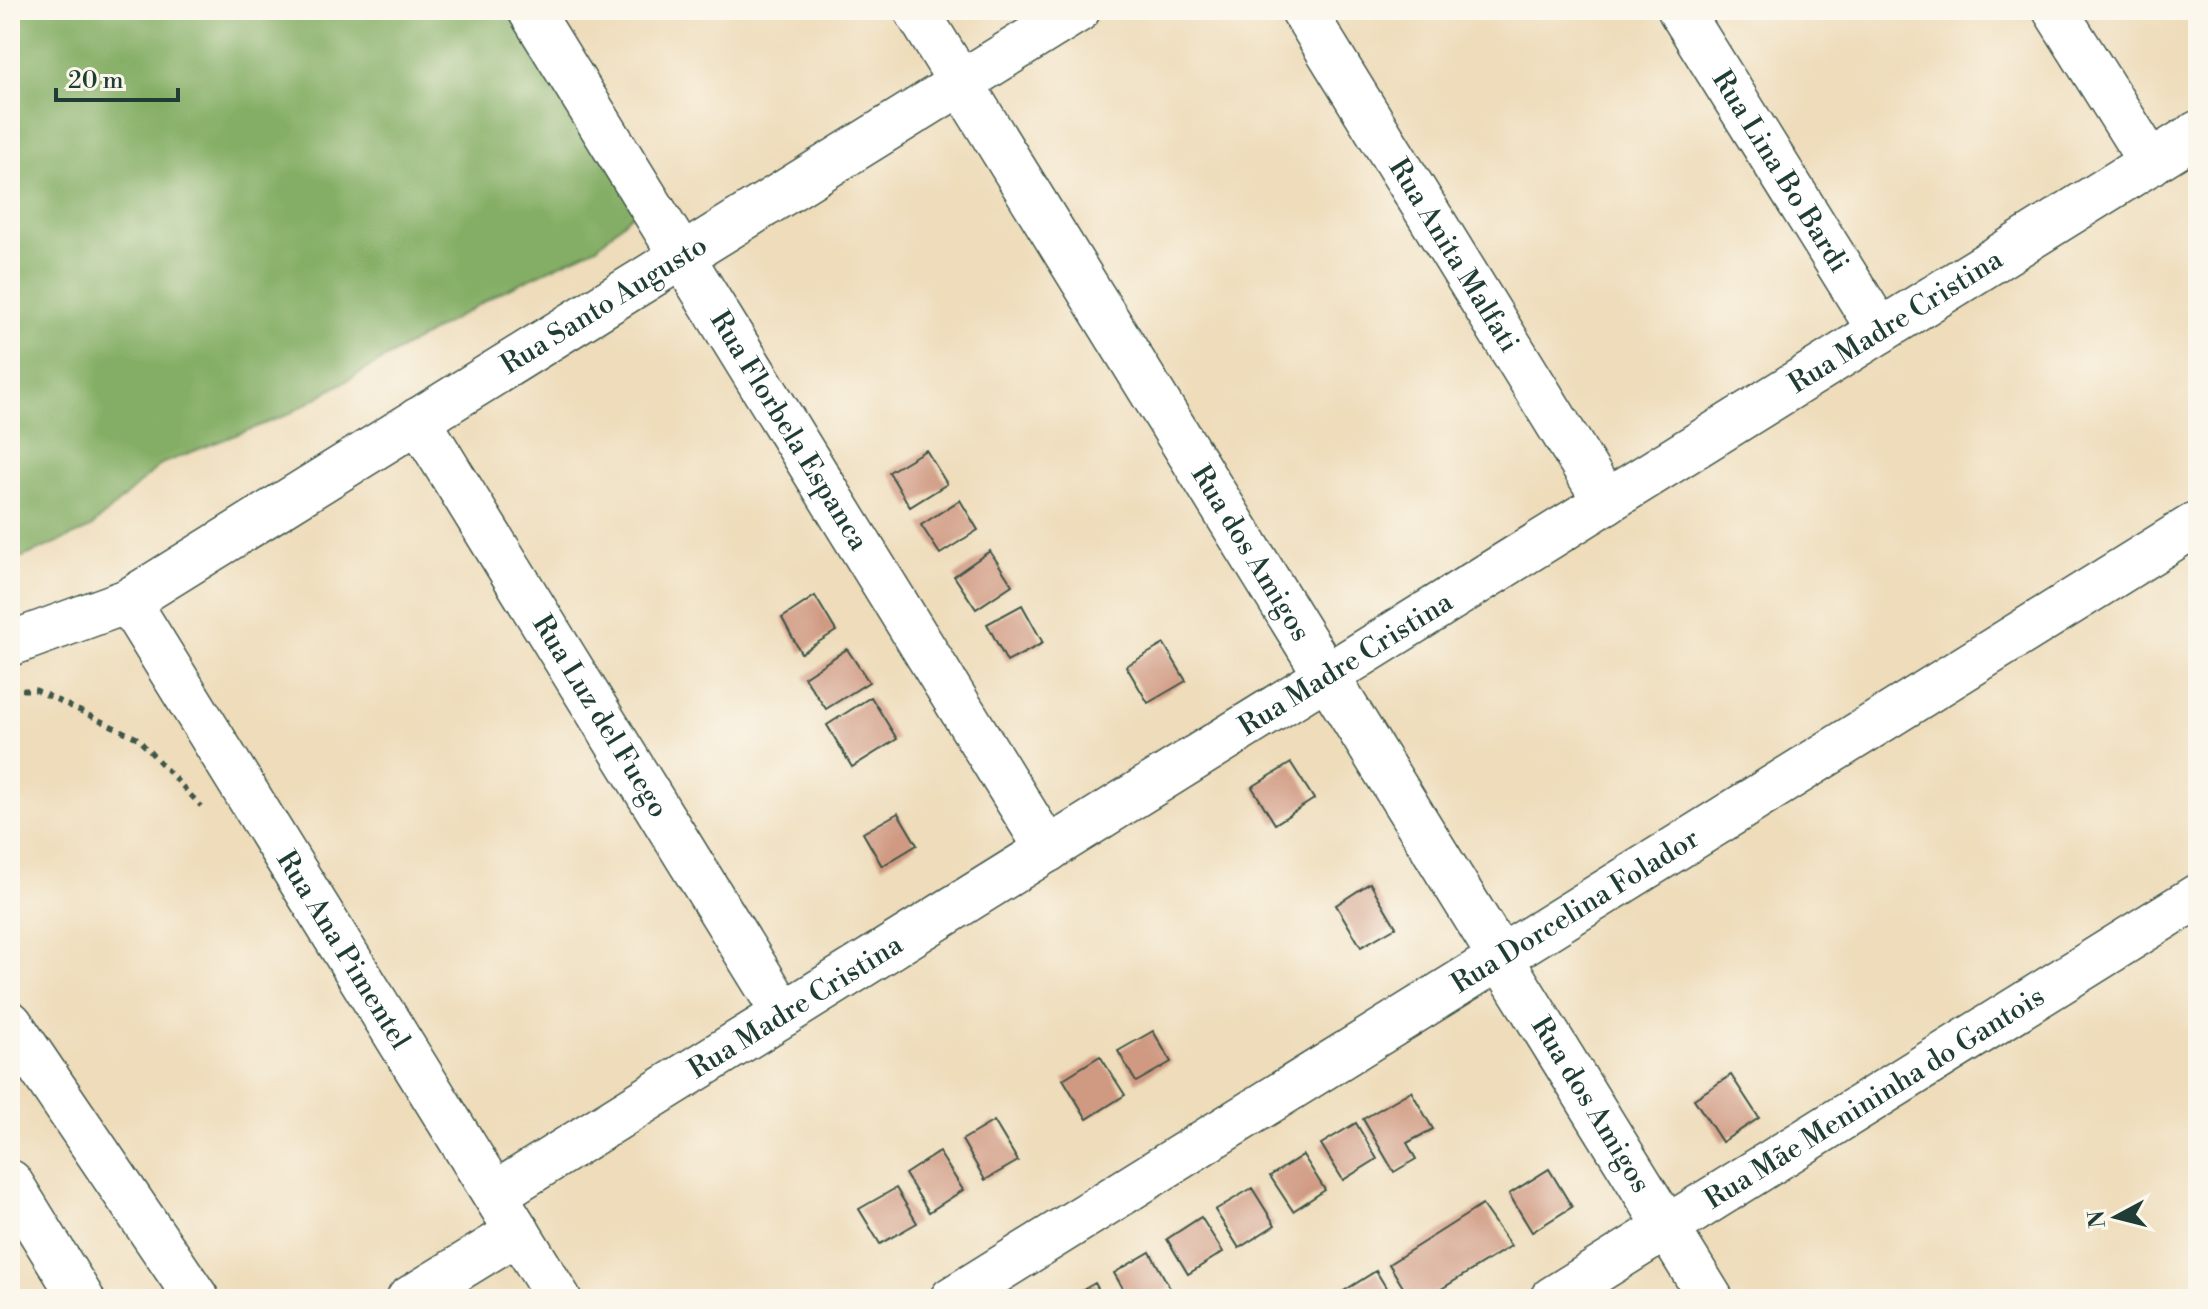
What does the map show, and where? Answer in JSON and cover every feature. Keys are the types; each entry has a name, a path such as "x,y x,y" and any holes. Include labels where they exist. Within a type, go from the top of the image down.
{"street":[{"name":"Rua Florbela Espanca","path":"530,10 1048,850"},
{"name":"Rua dos Amigos","path":"916,10 1711,1299"},
{"name":"Rua Santo Augusto","path":"10,644 128,601 1078,10"},
{"name":"Rua Anita Malfati","path":"1303,10 1606,502"},
{"name":"Rua Lina Bo Bardi","path":"1680,10 1880,331"},
{"path":"2055,10 2151,163"},
{"name":"Rua Madre Cristina","path":"495,1194 2198,133"},
{"name":"Rua Luz del Fuego","path":"418,420 784,1014"},
{"name":"Rua Dorcelina Folador","path":"952,1299 2198,523"},
{"name":"Rua Ana Pimentel","path":"128,601 559,1299"},
{"name":"Rua Mãe Menininha do Gantois","path":"1552,1299 2198,896"},
{"path":"10,1023 197,1299"},
{"path":"10,1182 82,1299"},
{"path":"409,1299 518,1232"}],"path":[{"path":"10,690 36,690 137,738 211,816"}],"green space":[{"path":"10,10 532,10 642,205 597,247 501,292 287,415 161,464 89,529 23,557 10,556"}],"building":[{"path":"926,450 947,484 910,507 889,472"},
{"path":"960,500 978,530 940,554 921,525"},
{"path":"990,551 1012,585 976,609 954,576"},
{"path":"815,596 836,631 801,653 782,618"},
{"path":"1022,605 1043,643 1007,662 987,624"},
{"path":"1164,644 1186,681 1148,703 1126,666"},
{"path":"847,649 869,682 826,709 804,677"},
{"path":"871,697 897,739 852,767 827,725"},
{"path":"1291,763 1314,799 1275,824 1252,787"},
{"path":"898,813 917,845 882,866 863,833"},
{"path":"1370,883 1396,927 1361,947 1336,905"},
{"path":"1153,1031 1171,1062 1136,1082 1118,1051"},
{"path":"1100,1056 1125,1095 1087,1119 1063,1079"},
{"path":"1731,1075 1759,1118 1722,1142 1694,1099"},
{"path":"1411,1091 1433,1129 1407,1143 1416,1159 1394,1172 1363,1119"},
{"path":"994,1121 1018,1161 985,1180 962,1140"},
{"path":"1356,1123 1377,1159 1343,1180 1321,1144"},
{"path":"939,1152 963,1190 929,1212 905,1174"},
{"path":"1303,1155 1325,1190 1293,1211 1270,1176"},
{"path":"1549,1169 1572,1207 1532,1232 1509,1194"},
{"path":"896,1188 917,1223 880,1244 859,1209"},
{"path":"1252,1188 1275,1225 1239,1248 1215,1210"},
{"path":"1482,1205 1511,1246 1425,1299 1410,1299 1389,1264"},
{"path":"1201,1217 1223,1252 1188,1274 1167,1239"},
{"path":"1150,1252 1170,1288 1150,1299 1129,1299 1114,1273"},
{"path":"1376,1271 1393,1299 1331,1299"},
{"path":"1095,1283 1104,1299 1067,1299"}]}
